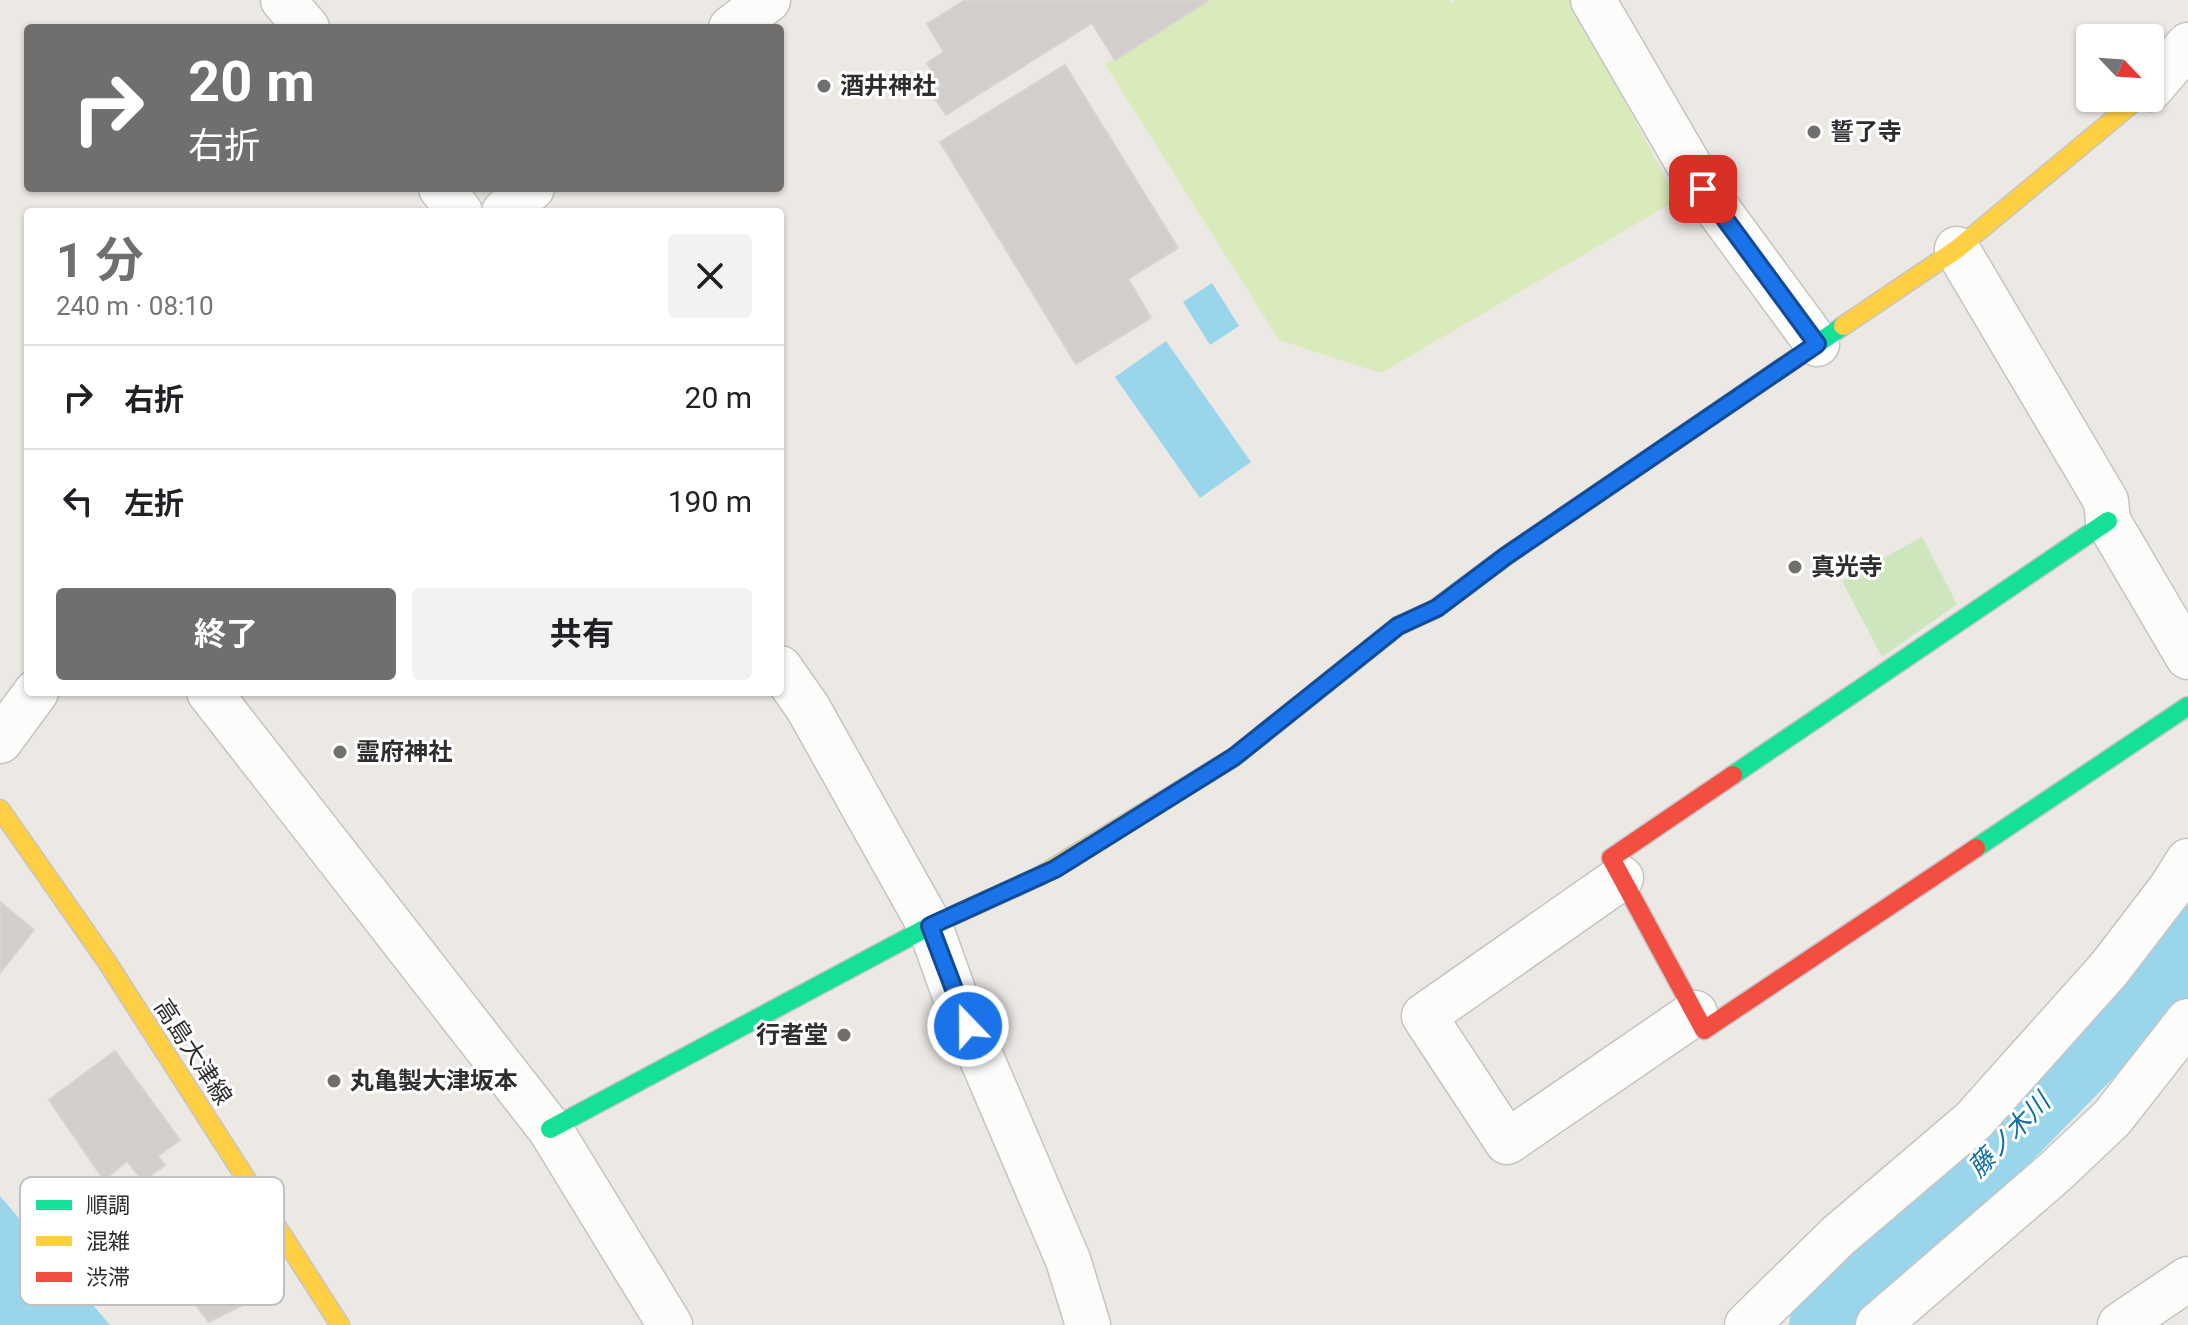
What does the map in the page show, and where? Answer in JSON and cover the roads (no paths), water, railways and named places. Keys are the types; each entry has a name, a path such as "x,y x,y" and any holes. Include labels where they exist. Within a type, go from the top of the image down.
{"street":[{"path":"283,0 304,24"},
{"path":"736,24 768,0"},
{"path":"1593,0 1703,189 1817,344"},
{"path":"2164,73 2188,45"},
{"path":"550,1129 930,926 1055,869 1234,757 1398,626 1437,608 1506,556 1957,249 2122,112"},
{"path":"444,192 457,208"},
{"path":"509,208 527,192"},
{"path":"1957,249 2106,501 2108,521 2188,657"},
{"path":"2108,521 1611,858 1704,1030 2188,706"},
{"path":"784,674 808,708 930,926 955,996 1068,1260 1088,1325"},
{"path":"0,741 33,696"},
{"path":"212,696 550,1129 670,1325"},
{"name":"高島大津線","path":"0,809 107,962 245,1177"},
{"path":"1747,1325 1838,1236 1973,1121 2109,969 2188,861"},
{"path":"1621,878 1424,1016 1507,1142 1695,1013"},
{"path":"1878,1325 2055,1172 2112,1118 2188,1021"},
{"name":"高島大津線","path":"284,1238 340,1325"},
{"path":"2120,1325 2188,1279"}],"water":[{"path":"1212,283 1239,326 1210,345 1183,302"},
{"path":"1166,341 1251,462 1200,498 1115,377"},
{"path":"0,1196 20,1219 20,1305 93,1305 110,1325 0,1325"}],"waterway":[{"name":"藤ノ木川","path":"1823,1325 2153,989 2188,940"}],"place":[{"name":"酒井神社","path":"824,86"},
{"name":"誓了寺","path":"1814,132"},
{"name":"真光寺","path":"1795,567"},
{"name":"霊府神社","path":"340,752"},
{"name":"行者堂","path":"844,1035"},
{"name":"丸亀製大津坂本","path":"334,1081"}]}
